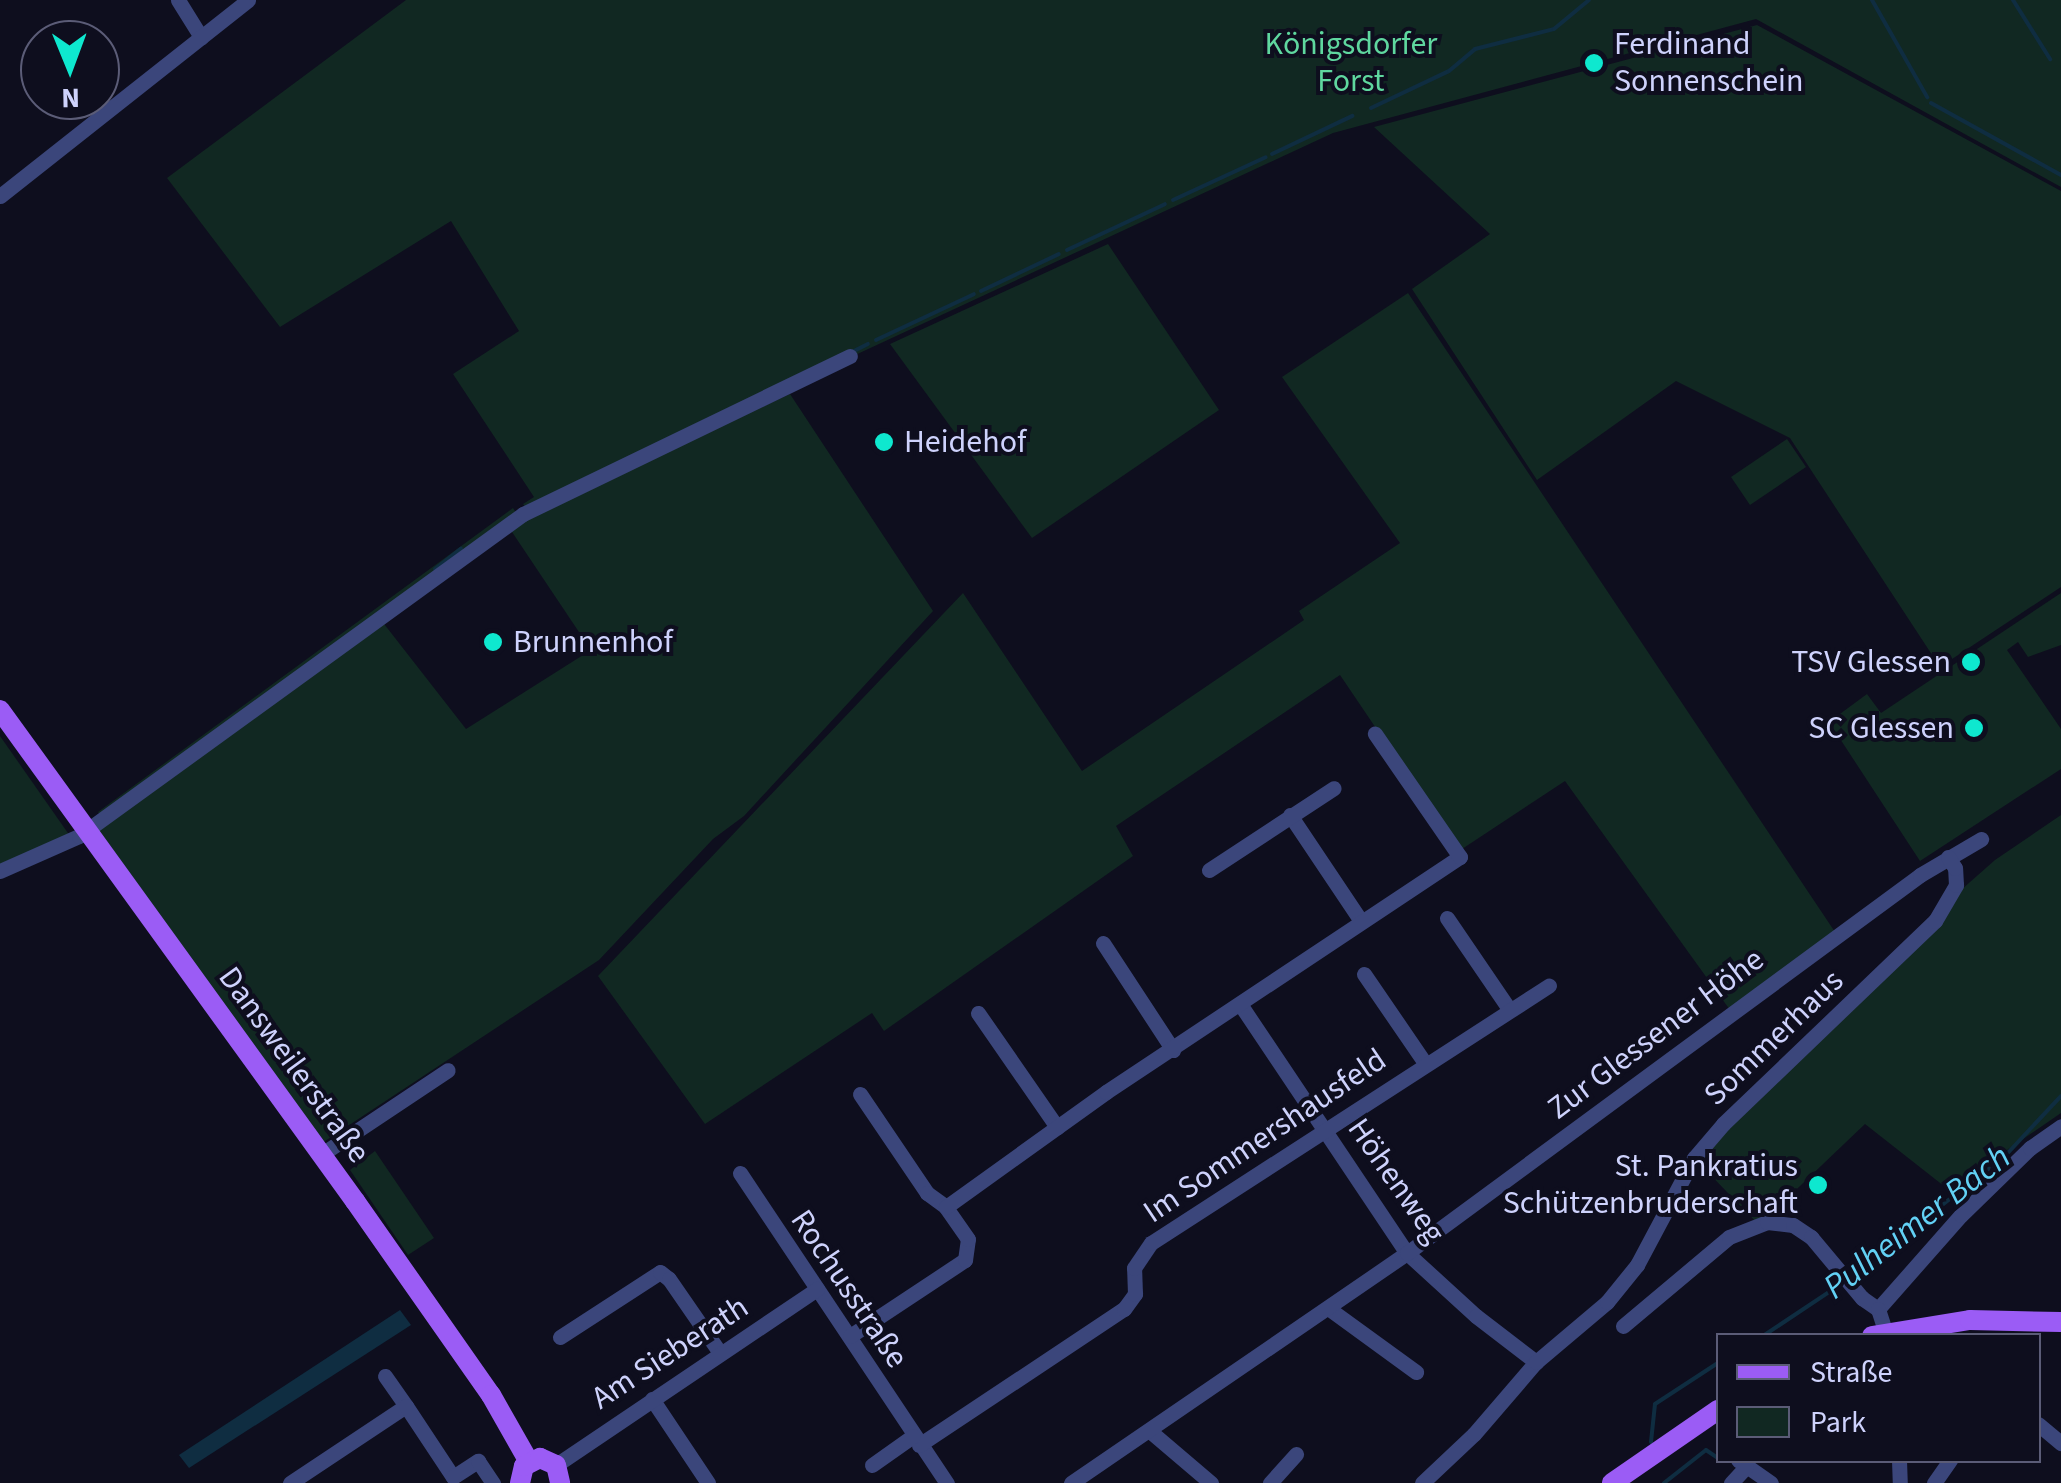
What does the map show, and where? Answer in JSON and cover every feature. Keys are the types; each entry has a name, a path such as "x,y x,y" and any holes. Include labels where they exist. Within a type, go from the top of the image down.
{"main road":[{"name":"Dansweilerstraße","path":"0,710 322,1154 490,1395 529,1462"},
{"path":"1887,1333 1970,1320 2061,1322"},
{"path":"1612,1483 1716,1411"},
{"path":"520,1483 521,1471 540,1458 558,1474"}],"street":[{"path":"178,0 201,37"},
{"path":"0,196 248,0"},
{"path":"0,871 88,831 523,514 850,356"},
{"path":"946,1206 1057,1127 1460,857 1375,734"},
{"path":"1209,870 1334,788"},
{"path":"1290,815 1362,920"},
{"name":"Zur Glessener Höhe","path":"1071,1483 1151,1432 1407,1253 1839,932 1948,857 1982,839"},
{"name":"Sommerhaus","path":"1422,1483 1474,1434 1536,1362 1607,1302 1637,1265 1694,1158 1724,1124 1935,921 1954,892 1955,868 1948,857"},
{"path":"1448,918 1509,1009"},
{"path":"1103,943 1173,1050"},
{"name":"Im Sommershausfeld","path":"1364,974 1425,1063"},
{"name":"Im Sommershausfeld","path":"916,1441 1124,1309 1134,1294 1134,1268 1151,1243 1549,986"},
{"name":"Höhenweg","path":"1240,1004 1407,1253 1476,1316 1536,1362"},
{"path":"978,1013 1057,1127"},
{"path":"322,1154 448,1070"},
{"path":"850,1336 965,1260 968,1239 946,1206 927,1192 860,1094"},
{"path":"1881,1333 1878,1308 1961,1215 2030,1148 2061,1126"},
{"name":"Rochusstraße","path":"740,1173 946,1483"},
{"path":"1623,1326 1728,1236 1759,1225 1793,1226 1811,1237 1862,1298 1878,1308"},
{"path":"560,1337 660,1272 669,1279 720,1353"},
{"name":"Am Sieberath","path":"558,1474 652,1399 817,1290"},
{"path":"1328,1308 1416,1372"},
{"path":"385,1376 453,1478 478,1461 493,1483"},
{"path":"652,1399 708,1483"},
{"path":"290,1483 315,1476 406,1406"},
{"path":"2041,1426 2061,1443"},
{"path":"1151,1432 1212,1483"},
{"path":"872,1465 916,1441"},
{"path":"1270,1483 1296,1454"},
{"path":"1731,1483 1742,1464 1771,1483"}],"green space":[{"name":"Königsdorfer Forst","path":"406,0 2061,0 2061,187 1756,19 1333,133 526,508 523,504 534,497 453,374 519,331 451,221 280,327 167,178"},
{"path":"1757,25 2061,191 2061,587 1940,667 1790,438 1676,381 1537,480 1412,289 1490,234 1374,127"},
{"path":"1108,244 1219,410 1032,538 890,344"},
{"path":"1408,293 1835,932 1730,1010 1565,781 1459,851 1340,675 1116,826 1133,856 884,1031 872,1013 705,1124 598,976 963,593 1082,771 1304,620 1299,611 1400,543 1282,377"},
{"path":"790,394 933,611 744,816 713,839 599,960 322,1143 97,832 381,620 466,729 591,650 510,529 527,516"},
{"path":"1787,439 1806,467 1750,505 1731,477"},
{"path":"513,508 516,513 101,816 98,812"},
{"name":"SC Glessen","path":"2061,593 2061,645 2028,657 2018,642 2007,650 2061,729 2061,769 1920,861 1829,722 1867,694 1881,713"},
{"path":"0,736 70,836 0,866"},
{"path":"2061,815 2061,1113 1949,1190 1865,1124 1759,1225 1694,1158 1961,890 1995,860"},
{"path":"375,1151 434,1238 408,1255 350,1170"}],"water":[{"path":"400,1310 411,1325 189,1468 179,1455"}],"waterway":[{"path":"1371,108 1449,71 1475,49 1554,29 1589,0"},
{"path":"1872,0 1927,97"},
{"path":"2013,0 2050,59"},
{"path":"1931,103 2061,175"},
{"path":"1272,154 1352,116"},
{"path":"1173,200 1266,157"},
{"path":"1067,250 1165,204"},
{"path":"981,291 1059,254"},
{"path":"876,340 974,294"},
{"path":"850,353 868,344"},
{"path":"435,569 461,549"},
{"name":"Pulheimer Bach","path":"1848,1278 2005,1156 2061,1096"},
{"name":"Pulheimer Bach","path":"1768,1333 1841,1284"},
{"name":"Pulheimer Bach","path":"1651,1442 1655,1404 1716,1364"},
{"name":"Pulheimer Bach","path":"1664,1483 1706,1450 1716,1457"}],"place":[{"name":"Ferdinand Sonnenschein","path":"1594,63"},
{"name":"Heidehof","path":"884,442"},
{"name":"Brunnenhof","path":"493,642"},
{"name":"TSV Glessen","path":"1971,662"},
{"name":"SC Glessen","path":"1974,728"},
{"name":"St. Pankratius Schützenbruderschaft","path":"1818,1185"}]}
